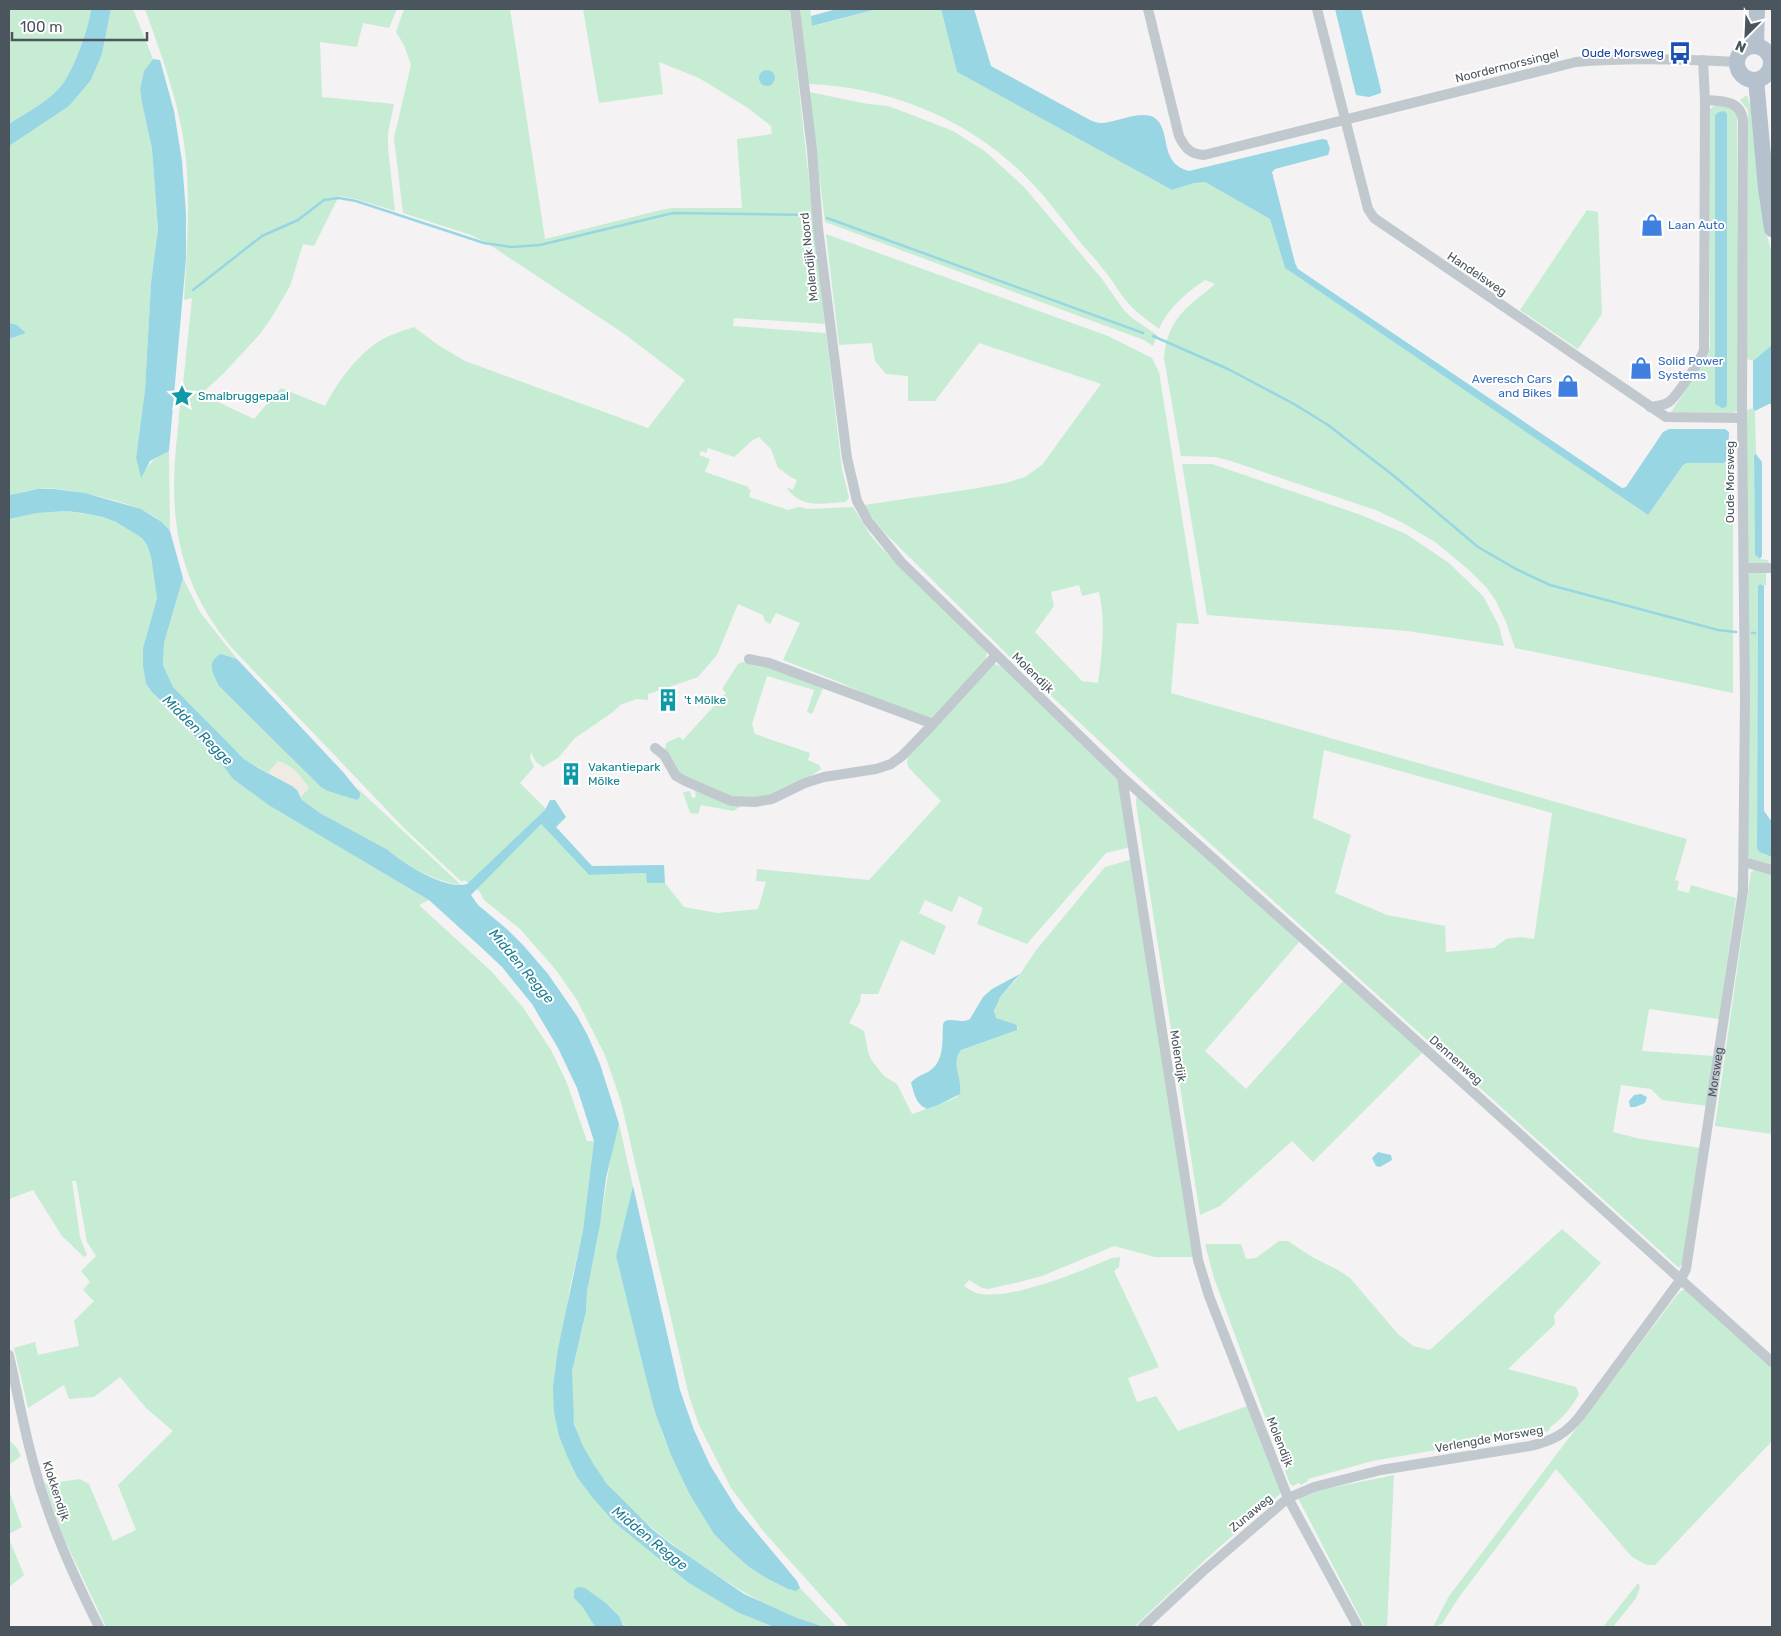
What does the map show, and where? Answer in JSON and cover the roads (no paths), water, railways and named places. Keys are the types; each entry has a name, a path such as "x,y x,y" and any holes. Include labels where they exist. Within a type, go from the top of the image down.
{"main road":[{"path":"1756,46 1757,9"},
{"path":"1756,46 1766,52 1771,63 1765,76 1756,80 1748,79 1741,74 1737,62 1743,50 1756,46"},
{"path":"1756,80 1766,188 1772,229"}],"street":[{"name":"Molendijk Noord","path":"795,9 830,329 847,458 858,501"},
{"name":"Noordermorssingel","path":"1148,9 1179,136 1184,146 1194,154 1204,155 1576,62 1595,60 1703,60 1737,62"},
{"path":"1316,9 1346,121"},
{"path":"1650,407 1667,404 1674,398 1701,358 1704,350 1705,100 1703,60"},
{"name":"Oude Morsweg","path":"1705,100 1732,103 1741,112 1743,121 1744,862"},
{"name":"Handelsweg","path":"1346,121 1368,210 1374,218 1666,417 1742,418"},
{"name":"Molendijk","path":"858,501 868,521 902,562 1122,777 1198,1260 1209,1296 1288,1498"},
{"path":"1744,568 1772,568"},
{"name":"Molendijk","path":"655,748 664,755 679,779 731,801 755,802 772,799 805,783 824,777 876,769 891,764 902,756 933,724 996,655"},
{"path":"749,659 769,663 933,724"},
{"name":"Dennenweg","path":"1122,777 1772,1362"},
{"path":"1744,862 1772,870"},
{"name":"Morsweg","path":"1681,1279 1688,1264 1732,970 1743,891 1744,862"},
{"name":"Verlengde Morsweg","path":"1288,1498 1314,1487 1364,1473 1530,1446 1558,1437 1568,1430 1580,1416 1681,1279"},
{"name":"Klokkendijk","path":"9,1355 29,1446 45,1503 66,1558 99,1627"},
{"name":"Zunaweg","path":"1143,1627 1202,1572 1288,1498 1358,1627"}],"water":[{"path":"91,9 111,9 102,54 91,80 69,106 9,146 9,124 39,105 64,82 81,46"},
{"path":"837,9 877,9 812,26 811,16"},
{"path":"941,9 974,9 991,66 1090,120 1101,123 1143,115 1155,118 1163,131 1169,154 1173,161 1179,167 1189,171 1322,139 1327,140 1330,149 1328,155 1275,169 1272,172 1298,269 1622,488 1626,487 1663,432 1669,429 1725,429 1729,432 1728,460 1724,463 1687,463 1683,465 1648,515 1285,268 1270,219 1205,182 1194,183 1172,190 957,72"},
{"path":"1335,9 1361,9 1381,93 1369,97 1356,95"},
{"path":"153,59 160,60 174,111 182,161 186,213 186,259 169,451 150,461 141,478 136,458 145,390 151,283 158,229 152,149 140,89 144,71"},
{"path":"767,70 773,72 775,78 773,84 767,86 761,84 759,78 761,72"},
{"path":"1724,111 1727,114 1727,404 1726,407 1722,408 1715,404 1715,115"},
{"path":"9,323 17,325 26,333 9,339"},
{"path":"1772,345 1772,404 1755,411 1753,408 1753,361"},
{"path":"1756,454 1762,462 1762,556 1760,559 1755,555 1754,456"},
{"name":"Midden Regge","path":"38,489 85,493 141,509 162,522 170,531 183,578 164,643 163,665 173,687 244,759 292,786 297,790 302,800 320,813 388,850 425,874 437,880 458,885 467,884 545,810 550,800 555,800 566,817 556,827 592,866 664,865 665,883 647,883 646,873 589,875 541,824 471,895 478,905 523,945 548,974 577,1016 600,1064 619,1124 606,1178 600,1225 587,1291 586,1312 572,1371 574,1424 583,1446 607,1484 652,1529 744,1594 797,1618 825,1627 774,1627 739,1613 689,1583 614,1522 577,1477 559,1436 554,1412 553,1387 558,1349 583,1230 594,1141 577,1088 558,1048 532,1004 502,967 429,900 270,806 233,779 223,766 152,692 146,684 143,648 157,598 151,557 147,545 142,538 116,522 103,517 82,513 67,511 37,513 9,519 9,495"},
{"path":"1760,584 1764,586 1764,811 1772,822 1772,857 1759,852 1757,848 1758,586"},
{"path":"221,654 237,659 343,772 360,793 360,797 357,800 321,787 219,686 212,664 216,657"},
{"path":"1020,974 1000,997 994,1011 996,1018 1017,1025 1017,1030 961,1050 957,1061 960,1094 927,1109 923,1107 916,1098 911,1083 928,1072 937,1063 942,1051 943,1024 945,1021 964,1021 970,1019 983,997 992,989"},
{"path":"1641,1094 1647,1097 1645,1103 1630,1107 1629,1101 1634,1095"},
{"path":"1378,1152 1391,1155 1392,1160 1380,1167 1376,1166 1372,1158"},
{"path":"633,1186 680,1390 694,1430 710,1465 737,1509 797,1581 800,1588 796,1591 766,1578 748,1566 714,1534 690,1495 671,1455 655,1412 616,1256"},
{"path":"578,1587 585,1588 607,1604 619,1616 623,1625 628,1627 597,1627 594,1625 582,1606 574,1598 574,1590"}],"waterway":[{"path":"193,290 262,236 298,220 324,200 339,198 356,201 484,243 512,247 540,245 673,213 809,215"},
{"path":"827,218 1143,333"},
{"path":"1153,336 1228,369 1294,404 1328,425 1394,476 1478,547 1516,569 1550,585 1718,630 1736,632"}],"place":[{"name":"Oude Morsweg","path":"1680,53"},
{"name":"Laan Auto","path":"1652,225"},
{"name":"Solid Power Systems","path":"1641,368"},
{"name":"Averesch Cars and Bikes","path":"1568,386"},
{"name":"Smalbruggepaal","path":"182,396"},
{"name":"'t Mölke","path":"668,700"},
{"name":"Vakantiepark Mölke","path":"571,774"}]}
